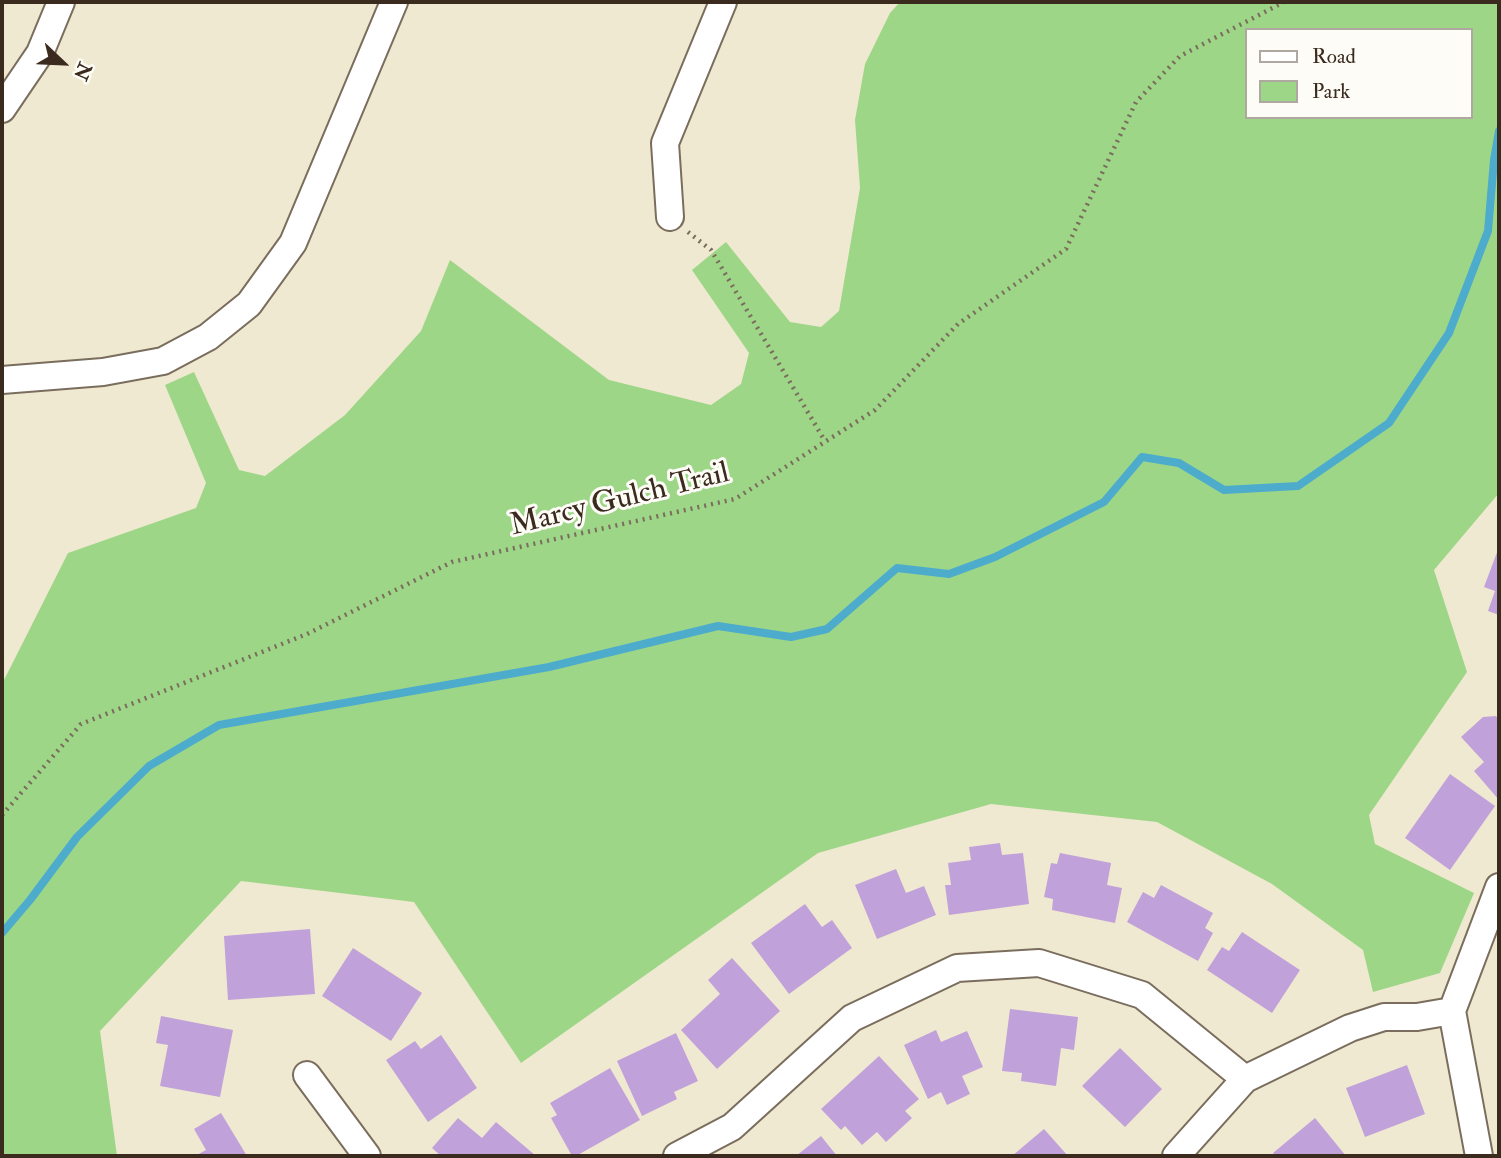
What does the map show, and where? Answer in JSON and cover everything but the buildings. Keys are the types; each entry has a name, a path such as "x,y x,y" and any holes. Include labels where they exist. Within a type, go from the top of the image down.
{"street":[{"path":"2,109 40,52 61,2"},
{"path":"2,380 103,372 163,360 208,337 248,304 293,243 394,2"},
{"path":"670,217 665,143 723,2"},
{"path":"1479,1156 1452,1011 1499,887"},
{"path":"677,1156 732,1126 852,1018 957,968 1040,963 1142,995 1245,1079"},
{"path":"1176,1156 1245,1079 1350,1028 1384,1017 1416,1017 1452,1011"},
{"path":"307,1075 367,1156"}],"path":[{"name":"Marcy Gulch Trail","path":"2,815 80,724 307,634 452,562 735,499 875,410 958,324 1066,250 1136,102 1180,56 1284,2"},
{"path":"670,217 711,250 825,441"}],"green space":[{"path":"900,2 1499,2 1499,493 1434,570 1467,672 1369,815 1375,844 1474,893 1440,973 1373,992 1363,950 1272,884 1157,822 991,804 818,853 521,1063 414,902 241,881 100,1031 117,1156 2,1156 2,684 68,553 196,508 206,483 165,385 194,372 239,470 265,476 345,415 421,331 450,260 609,380 711,405 741,384 749,353 692,270 726,242 790,322 821,327 839,311 860,188 855,120 865,64 890,13"}],"waterway":[{"path":"2,933 77,837 149,766 219,725 549,667 718,626 791,637 827,629 897,568 949,574 995,557 1104,502 1142,457 1179,463 1224,490 1298,486 1389,423 1449,333 1488,231 1499,131"}]}
